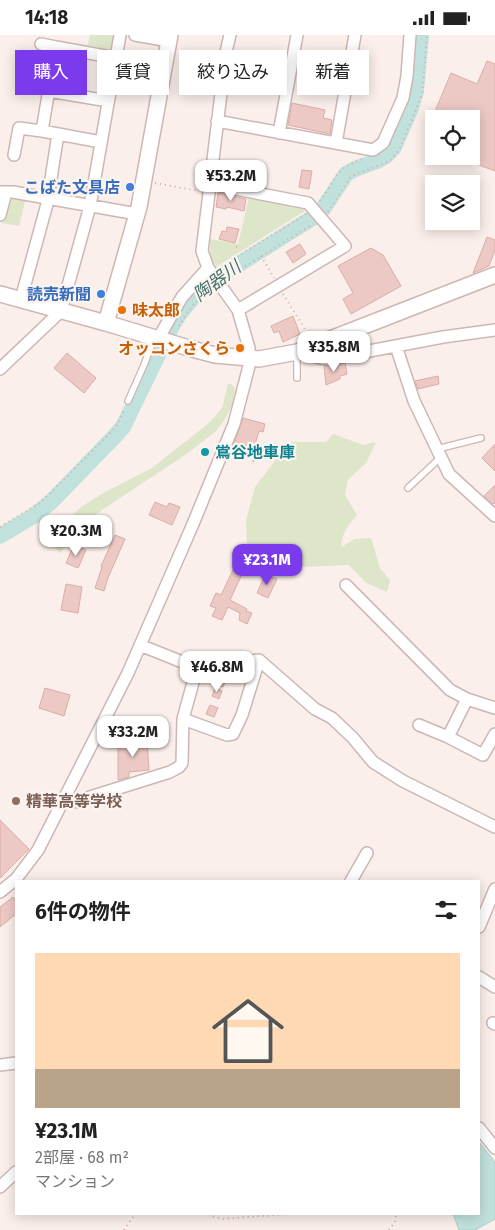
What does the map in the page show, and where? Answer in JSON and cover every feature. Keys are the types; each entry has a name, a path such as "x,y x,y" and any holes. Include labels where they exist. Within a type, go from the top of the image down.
{"street":[{"path":"118,50 120,35"},
{"path":"106,323 137,214 170,38 136,35"},
{"path":"0,892 16,879 38,850 128,673 194,524 234,424 250,358 249,348 238,310 202,251 226,52 230,35"},
{"path":"279,133 297,35"},
{"path":"336,143 355,35"},
{"path":"218,121 373,151 383,143 404,93 410,35"},
{"path":"41,44 97,55"},
{"path":"42,131 48,95"},
{"path":"73,95 108,101"},
{"path":"0,369 61,311 90,206 109,95"},
{"path":"14,155 19,127 101,142"},
{"path":"21,299 48,198 58,134"},
{"path":"209,189 308,203 345,246 238,310"},
{"path":"0,215 3,192 137,214"},
{"path":"161,340 182,297 216,274"},
{"path":"0,294 215,355 250,358 273,357 495,275"},
{"path":"302,347 319,358 327,359 443,337 495,330"},
{"path":"396,347 414,401 449,474 495,516"},
{"path":"346,585 450,690 467,699 495,708"},
{"path":"140,645 197,668 259,660 316,709 332,719 353,738 373,762 403,781 495,827"},
{"path":"183,719 227,735 234,734 259,660"},
{"path":"61,803 74,802 170,772 179,767 182,763 183,719 197,668"},
{"path":"448,737 467,699"},
{"path":"419,725 483,755 495,734"},
{"path":"352,880 367,853"},
{"path":"480,925 495,889"},
{"path":"480,978 495,987"},
{"path":"0,1065 15,1063"},
{"path":"495,1129 482,1133 495,1148"},
{"path":"0,1187 15,1173"}],"lane":[{"path":"128,401 144,365 161,340"},
{"path":"297,378 302,347"},
{"path":"408,488 438,453 481,438"}],"path":[{"path":"216,274 261,257 318,213 321,199 342,169 348,164 365,158"},
{"path":"150,182 209,189"},
{"path":"216,274 227,263 318,213"},
{"path":"261,257 276,281"},
{"path":"179,326 193,305 207,291"},
{"path":"282,291 308,335 302,347"},
{"path":"0,527 41,502 116,427 128,401"},
{"path":"124,1230 134,1215"},
{"path":"210,1215 222,1219 275,1215"},
{"path":"389,1230 395,1222 396,1215"}],"green space":[{"path":"90,35 116,35 113,50 87,48"},
{"path":"12,196 26,198 19,226 2,223 7,199"},
{"path":"249,197 308,209 216,267 210,256 210,239 238,244"},
{"path":"228,384 235,388 232,405 224,421 215,432 188,453 90,518 60,553 54,547 59,527 81,507 105,492 152,468 209,423 222,408"},
{"path":"333,434 363,445 376,442 366,463 348,480 345,495 357,515 344,533 341,547 355,539 371,538 380,568 390,580 387,592 366,583 349,565 300,567 267,563 247,549 246,520 255,487 289,442 326,442"}],"water":[{"path":"480,1143 495,1162 495,1219 475,1230 459,1230 453,1215 480,1215"}],"building":[{"path":"487,61 495,64 495,171 479,165 480,110 436,110 451,73 477,84"},
{"path":"292,103 325,110 323,118 332,120 330,134 288,125"},
{"path":"302,170 312,171 309,189 299,187"},
{"path":"218,193 246,199 244,211 227,207 226,209 216,207"},
{"path":"227,227 239,229 235,243 219,239 222,231 226,232"},
{"path":"487,237 495,240 495,250 489,266 473,273"},
{"path":"300,244 306,254 293,263 286,252"},
{"path":"371,248 383,255 401,286 351,314 343,299 353,293 338,266"},
{"path":"293,316 300,334 283,342 279,331 274,333 271,326"},
{"path":"347,344 348,347 329,351 341,345"},
{"path":"67,353 96,378 84,393 54,368"},
{"path":"345,363 347,374 326,385 324,366"},
{"path":"438,376 439,384 418,389 415,381"},
{"path":"243,418 265,424 263,432 259,431 254,448 269,453 267,459 259,457 253,462 253,455 232,449"},
{"path":"495,444 495,471 482,458"},
{"path":"495,485 495,503 493,504 484,496"},
{"path":"155,502 167,507 169,503 180,507 172,525 149,515"},
{"path":"115,535 125,539 104,591 95,588 101,566"},
{"path":"74,545 86,550 78,568 66,563"},
{"path":"234,568 243,572 230,600 252,613 247,624 239,620 240,613 228,607 222,620 212,616 216,608 210,606 216,593 221,595"},
{"path":"265,575 277,579 268,598 257,593"},
{"path":"66,584 82,587 78,613 61,610"},
{"path":"218,677 226,680 223,687 215,684"},
{"path":"45,688 70,695 64,716 39,708"},
{"path":"215,688 222,691 219,699 212,696"},
{"path":"210,705 218,708 214,717 206,714"},
{"path":"147,739 149,770 129,772 129,777 118,780 118,743"},
{"path":"0,820 29,849 0,878"},
{"path":"13,897 15,900 15,915 0,927 0,907"}],"waterway":[{"name":"陶器川","path":"0,536 35,515 52,501 123,427 171,328 180,313 201,288 314,217 323,209 346,174 386,156 394,147 411,108 416,91 421,35"}],"place":[{"name":"こばた文具店","path":"130,187"},
{"name":"読売新聞","path":"101,294"},
{"name":"味太郎","path":"122,310"},
{"name":"オッコンさくら","path":"240,348"},
{"name":"鴬谷地車庫","path":"205,452"},
{"name":"精華高等学校","path":"16,801"}]}
